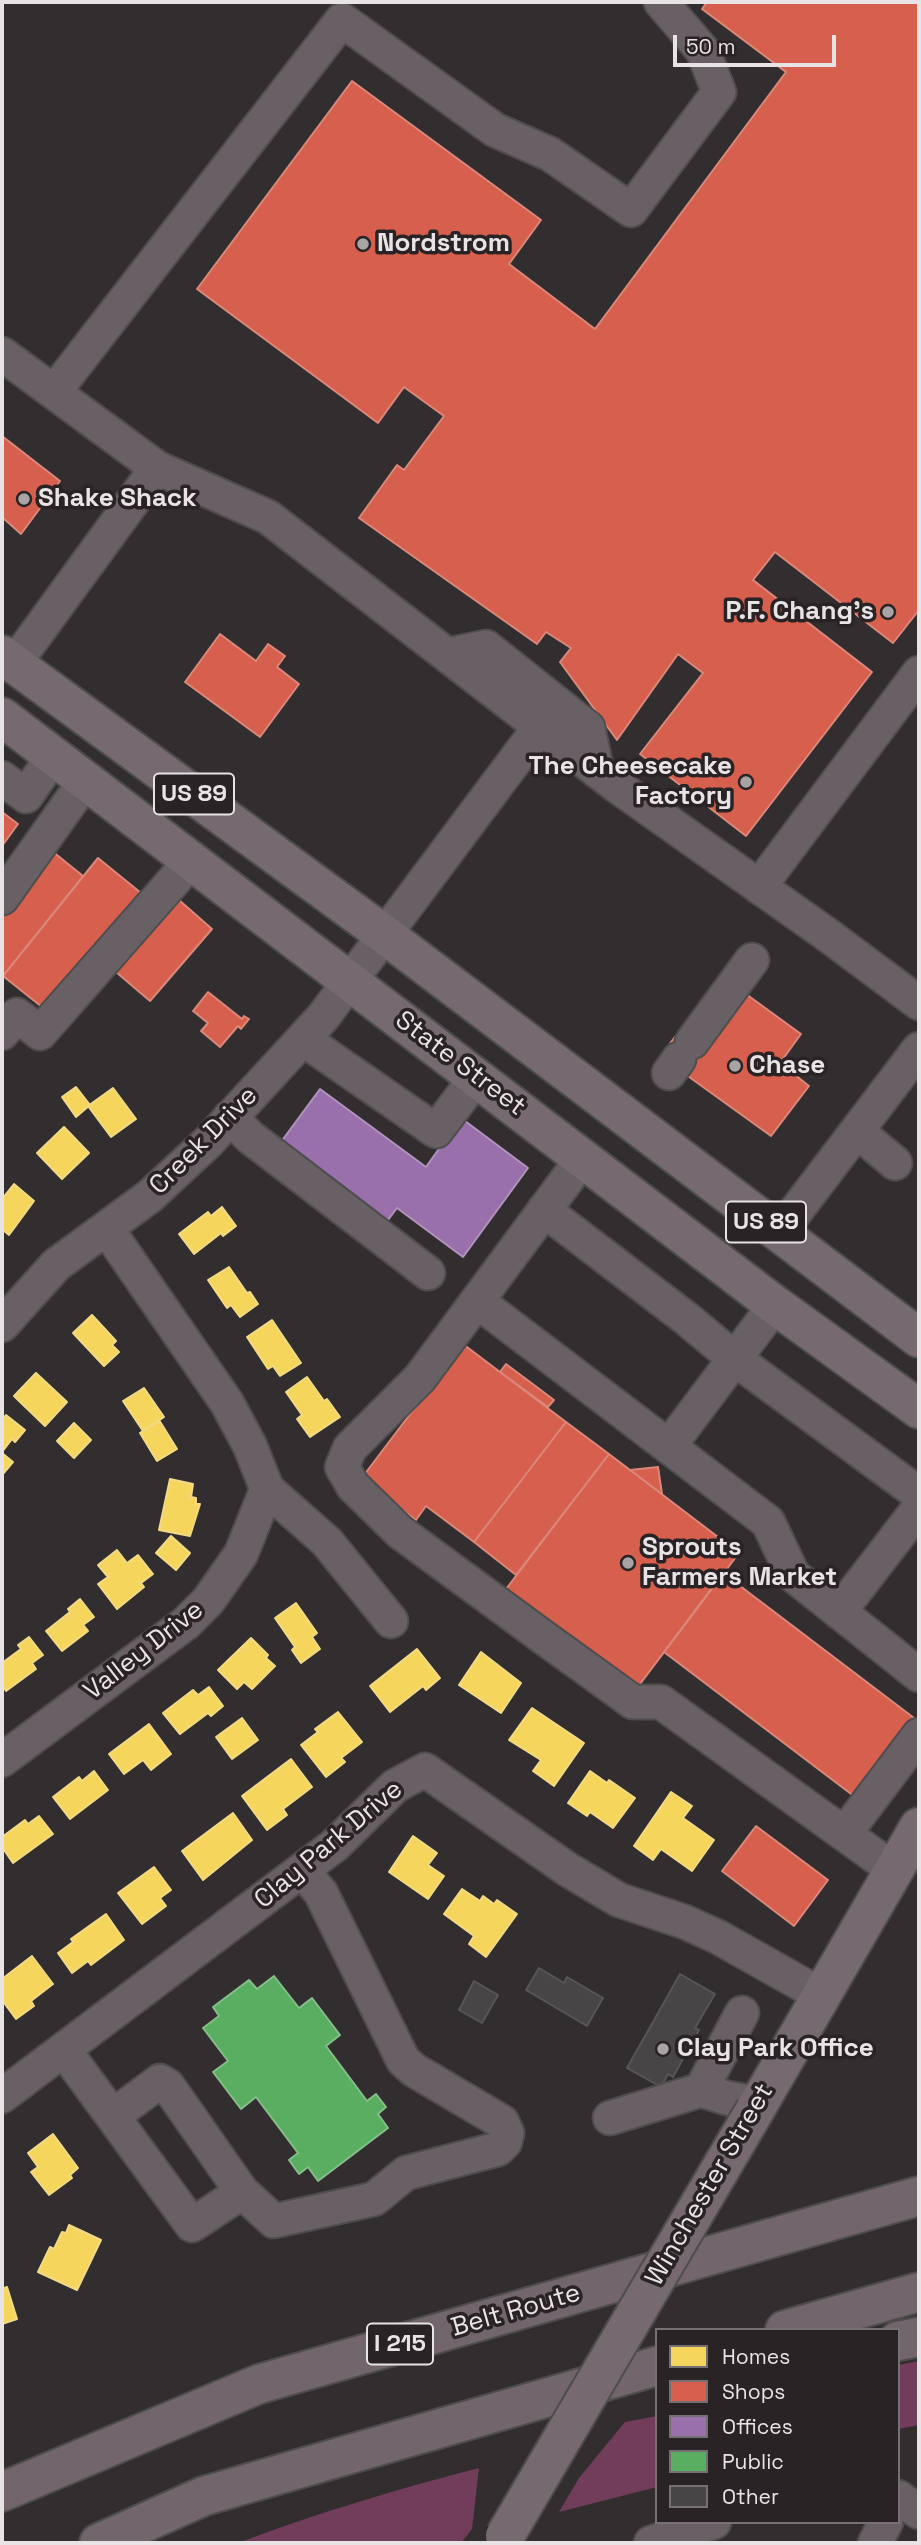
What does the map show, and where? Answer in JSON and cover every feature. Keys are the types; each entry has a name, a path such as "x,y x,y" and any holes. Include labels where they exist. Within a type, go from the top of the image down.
{"highway":[{"path":"808,2228 919,2179"},
{"name":"Belt Route","path":"2,2492 259,2384 919,2196"},
{"path":"792,2328 919,2292"},
{"path":"900,2341 919,2337"},
{"path":"99,2543 204,2496 655,2367"}],"main road":[{"name":"US 89","path":"8,659 385,934 919,1338"},
{"name":"State Street","path":"2,717 775,1305 919,1409"},
{"name":"Winchester Street","path":"502,2540 919,1827"}],"street":[{"path":"54,392 342,20 495,130 550,154 631,210 719,92 703,51 661,2"},
{"path":"2,354 157,468 268,517 597,771 919,1003"},
{"path":"8,659 157,468"},
{"path":"447,655 486,647 588,728 597,771"},
{"path":"759,887 919,673"},
{"name":"Creek Drive","path":"2,1325 56,1265 150,1196 208,1142 303,1039 351,982 540,727"},
{"path":"2,778 26,796 54,755"},
{"path":"2,898 86,780"},
{"path":"2,1033 17,1014 40,1033 191,861"},
{"path":"680,1058 752,960"},
{"path":"303,1039 436,1131 477,1077"},
{"path":"780,1232 919,1049"},
{"path":"230,1117 250,1137 428,1273"},
{"path":"857,1131 895,1163"},
{"path":"583,1158 420,1378 351,1448 342,1467 353,1486 400,1532 633,1702 661,1702 893,1869"},
{"path":"544,1210 735,1359 919,1494"},
{"path":"107,1228 227,1403 250,1446 267,1489 327,1542 391,1622"},
{"path":"477,1301 768,1522 793,1574 919,1675"},
{"path":"669,1446 775,1305"},
{"name":"Valley Drive","path":"2,1760 186,1623 208,1601 241,1554 267,1489"},
{"path":"839,1612 919,1508"},
{"path":"845,1833 919,1735"},
{"name":"Clay Park Drive","path":"2,2096 335,1845 395,1786 425,1770 567,1869 618,1900 685,1922 718,1937 821,1995"},
{"path":"113,2116 160,2081 168,2086 242,2192 274,2221 374,2199 406,2173 498,2149 505,2142 507,2133 502,2122 414,2070 403,2060 321,1893 302,1871"},
{"path":"701,2090 742,2013"},
{"path":"64,2050 192,2225 242,2192"},
{"path":"610,2118 701,2090 756,2107"},
{"path":"652,2543 708,2524"},
{"path":"875,2543 888,2524"}],"shaded area":[{"path":"919,2361 919,2425 900,2429 900,2365"},
{"path":"655,2416 655,2488 559,2512 579,2478 625,2422"},
{"path":"479,2468 472,2529 461,2543 238,2543 358,2502"}],"building: Homes":[{"path":"76,1087 90,1105 76,1117 62,1097"},
{"path":"113,1088 136,1119 111,1137 88,1106"},
{"path":"64,1127 89,1153 62,1179 37,1153"},
{"path":"14,1184 34,1201 9,1235 2,1229 2,1199"},
{"path":"222,1207 236,1226 223,1236 221,1233 194,1254 179,1234 208,1212 211,1216"},
{"path":"229,1267 258,1304 240,1317 231,1305 227,1308 208,1280"},
{"path":"92,1315 116,1341 112,1345 119,1352 104,1366 73,1333"},
{"path":"272,1320 301,1363 280,1376 273,1366 268,1369 247,1337"},
{"path":"36,1373 67,1402 45,1426 14,1396"},
{"path":"307,1377 324,1401 327,1399 340,1417 310,1437 297,1419 302,1415 286,1392"},
{"path":"144,1388 164,1417 143,1431 123,1401"},
{"path":"6,1415 25,1430 15,1442 12,1439 2,1452 2,1420"},
{"path":"159,1420 177,1449 157,1461 140,1433"},
{"path":"74,1423 91,1440 74,1458 57,1441"},
{"path":"2,1453 13,1462 2,1475"},
{"path":"170,1479 193,1484 191,1497 196,1498 196,1504 200,1504 190,1536 159,1530"},
{"path":"171,1536 190,1553 176,1570 156,1553"},
{"path":"117,1550 127,1563 138,1555 153,1574 141,1583 144,1587 117,1609 98,1584 108,1577 98,1565"},
{"path":"80,1599 94,1617 83,1625 88,1631 62,1651 46,1631 70,1612 68,1609"},
{"path":"296,1603 317,1633 312,1637 320,1649 301,1663 292,1650 295,1647 275,1618"},
{"path":"29,1637 43,1655 32,1663 36,1669 6,1691 2,1684 2,1663 21,1649 18,1645"},
{"path":"251,1638 275,1666 252,1689 244,1682 237,1689 218,1670"},
{"path":"417,1649 440,1678 426,1690 423,1686 390,1712 370,1686"},
{"path":"481,1652 521,1683 501,1713 459,1685"},
{"path":"209,1687 223,1706 211,1716 208,1713 180,1734 163,1713 193,1690 198,1695"},
{"path":"532,1708 584,1743 554,1786 533,1771 541,1760 509,1740"},
{"path":"338,1712 362,1742 341,1758 345,1762 326,1777 301,1745 318,1732 315,1729"},
{"path":"242,1718 258,1740 232,1759 216,1737"},
{"path":"149,1724 171,1754 151,1770 143,1760 124,1774 109,1754"},
{"path":"291,1759 312,1787 283,1809 287,1815 267,1830 242,1796"},
{"path":"94,1771 108,1790 70,1819 53,1797 79,1777 82,1781"},
{"path":"590,1771 635,1798 613,1828 590,1812 587,1816 568,1803"},
{"path":"671,1792 692,1806 683,1818 714,1840 692,1871 661,1849 653,1860 634,1846"},
{"path":"233,1813 252,1840 203,1880 182,1851"},
{"path":"39,1816 53,1834 13,1863 2,1847 2,1837 25,1820 28,1824"},
{"path":"413,1836 437,1853 428,1865 444,1876 428,1899 389,1872"},
{"path":"154,1867 171,1890 160,1898 166,1906 142,1924 118,1893"},
{"path":"462,1889 480,1901 483,1896 494,1904 497,1900 517,1914 486,1957 469,1944 474,1936 444,1914"},
{"path":"106,1914 124,1940 91,1965 88,1961 72,1973 58,1953 73,1942 71,1939"},
{"path":"32,1956 53,1984 31,2001 34,2006 16,2019 2,2000 2,1979"},
{"path":"53,2134 78,2168 70,2175 72,2178 49,2195 31,2172 38,2167 28,2153"},
{"path":"69,2225 101,2240 77,2290 38,2272 50,2247 54,2249 62,2232 66,2233"},
{"path":"7,2287 17,2319 2,2324 2,2289"}],"building: Shops":[{"path":"707,2 919,2 919,610 893,643 775,552 753,580 872,672 746,836 640,754 703,673 678,654 617,740 560,662 571,648 546,632 537,644 359,518 397,465 404,470 444,416 404,387 378,423 197,289 352,81 541,220 509,264 595,329 786,72 702,9"},
{"name":"Shake Shack","path":"2,436 60,481 21,534 2,517"},
{"path":"220,634 256,661 268,644 285,656 277,667 299,684 260,737 185,682"},
{"path":"2,812 18,824 2,846"},
{"path":"52,851 83,876 3,976 2,914"},
{"path":"98,858 141,893 47,1011 3,976"},
{"path":"179,900 212,929 150,1001 116,972"},
{"path":"208,992 242,1019 244,1016 249,1019 241,1029 238,1026 220,1047 201,1031 208,1023 193,1011"},
{"name":"Chase","path":"746,994 801,1034 780,1063 809,1086 771,1136 685,1074 690,1068 665,1050 678,1033 692,1042"},
{"path":"463,1344 566,1422 474,1542 426,1506 416,1520 361,1479"},
{"path":"506,1364 554,1400 548,1407 500,1372"},
{"path":"566,1422 609,1454 516,1575 474,1542"},
{"name":"Sprouts Farmers Market","path":"609,1454 739,1553 637,1688 506,1589"},
{"path":"658,1467 662,1494 630,1470"},
{"path":"723,1573 918,1721 859,1800 664,1652"},
{"path":"756,1826 828,1880 794,1926 722,1871"}],"building: Offices":[{"path":"320,1089 426,1167 461,1118 528,1168 463,1257 397,1208 385,1224 278,1146"}],"building: Public":[{"path":"274,1976 299,2008 312,1998 340,2035 326,2046 367,2101 376,2094 386,2107 378,2114 388,2128 318,2181 308,2167 299,2174 289,2160 298,2153 256,2097 241,2109 213,2072 228,2061 203,2028 219,2016 213,2007 249,1980 257,1989"}],"building: Other":[{"path":"539,1968 564,1983 567,1977 603,1998 587,2026 526,1990"},
{"name":"Clay Park Office","path":"680,1974 715,1994 695,2028 699,2030 673,2077 668,2074 661,2087 627,2068"},
{"path":"474,1981 498,1995 482,2023 459,2010"}],"place":[{"name":"Nordstrom","path":"363,244"},
{"name":"Shake Shack","path":"24,499"},
{"name":"P.F. Chang's","path":"888,612"},
{"name":"The Cheesecake Factory","path":"746,782"},
{"name":"Chase","path":"735,1066"},
{"name":"Sprouts Farmers Market","path":"628,1563"},
{"name":"Clay Park Office","path":"663,2049"}]}
